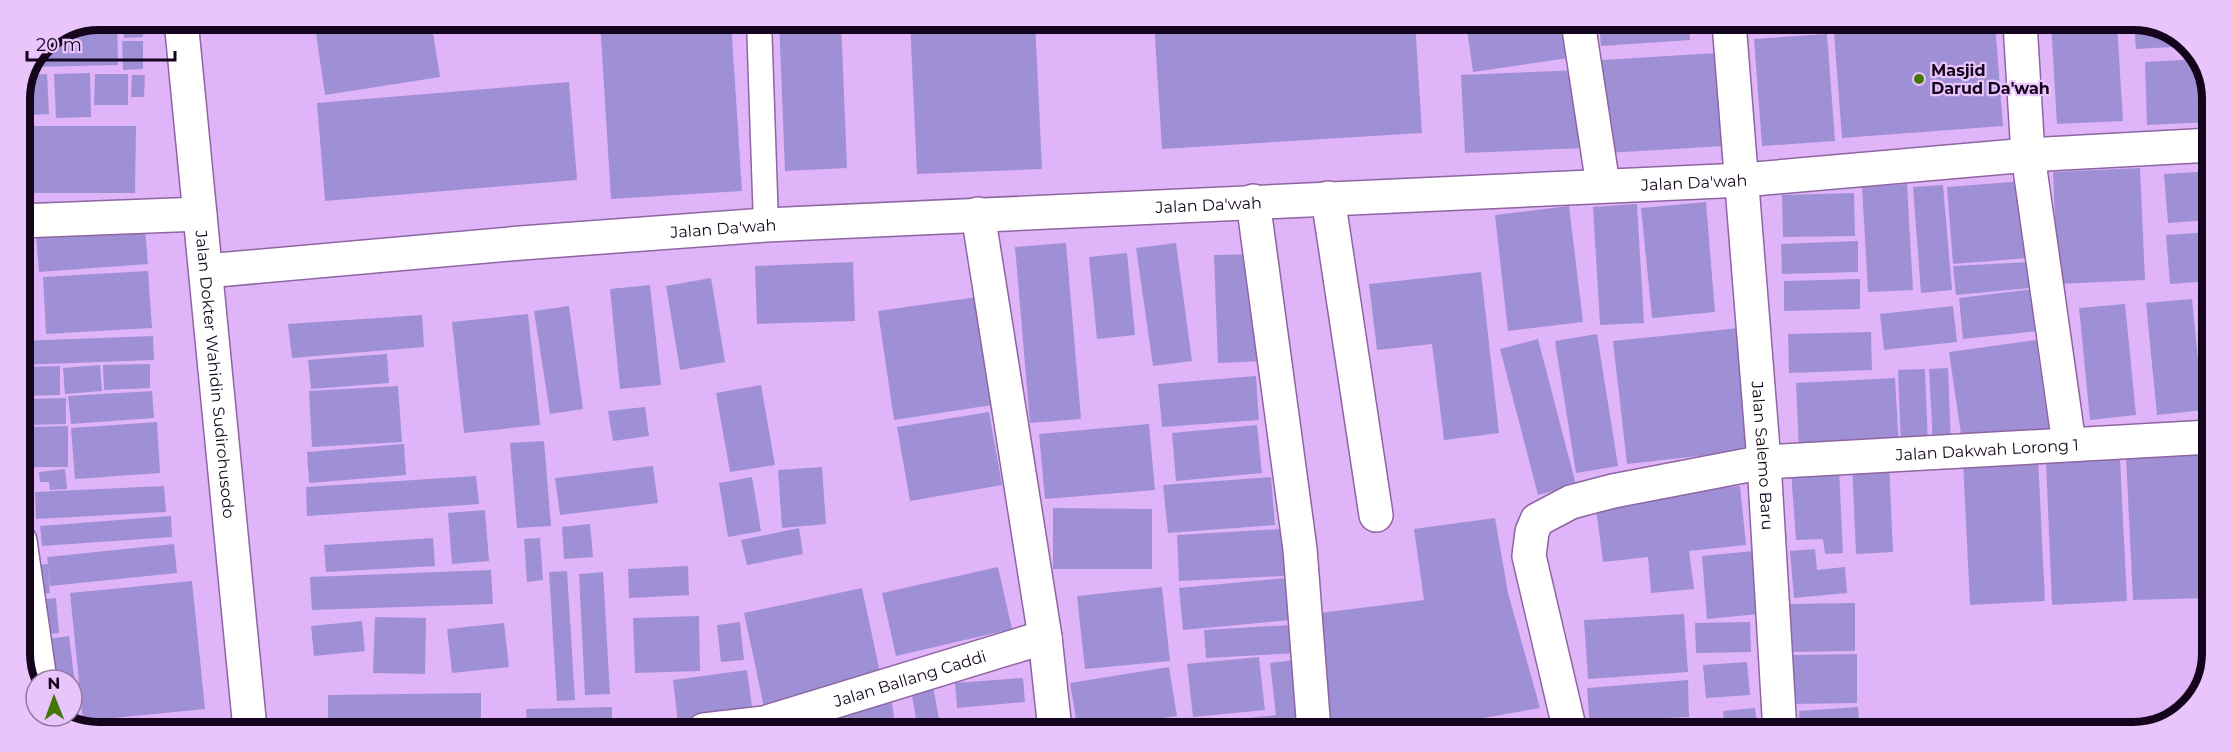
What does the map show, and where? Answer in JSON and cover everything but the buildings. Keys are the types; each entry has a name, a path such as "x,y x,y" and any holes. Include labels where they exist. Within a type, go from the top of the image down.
{"street":[{"name":"Jalan Dokter Wahidin Sudirohusodo","path":"182,30 249,722"},
{"path":"1579,30 1602,185"},
{"name":"Jalan Salemo Baru","path":"1730,30 1764,462 1779,722"},
{"path":"2020,30 2028,155 2069,444"},
{"name":"Jalan Da'wah","path":"206,271 521,243 766,225 1743,180 2028,155 2202,146"},
{"path":"1328,198 1376,515"},
{"path":"1253,201 1300,549 1313,722"},
{"path":"30,221 201,214"},
{"path":"978,214 1045,637 1054,722"},
{"name":"Jalan Dakwah Lorong 1","path":"1568,722 1529,556 1532,532 1537,520 1571,502 1613,491 1764,462 2202,437"},
{"path":"30,610 38,668"},
{"name":"Jalan Ballang Caddi","path":"780,722 1045,637"}],"lane":[{"path":"759,30 766,225"}],"place":[{"name":"Masjid Darud Da'wah","path":"1919,79"}]}
